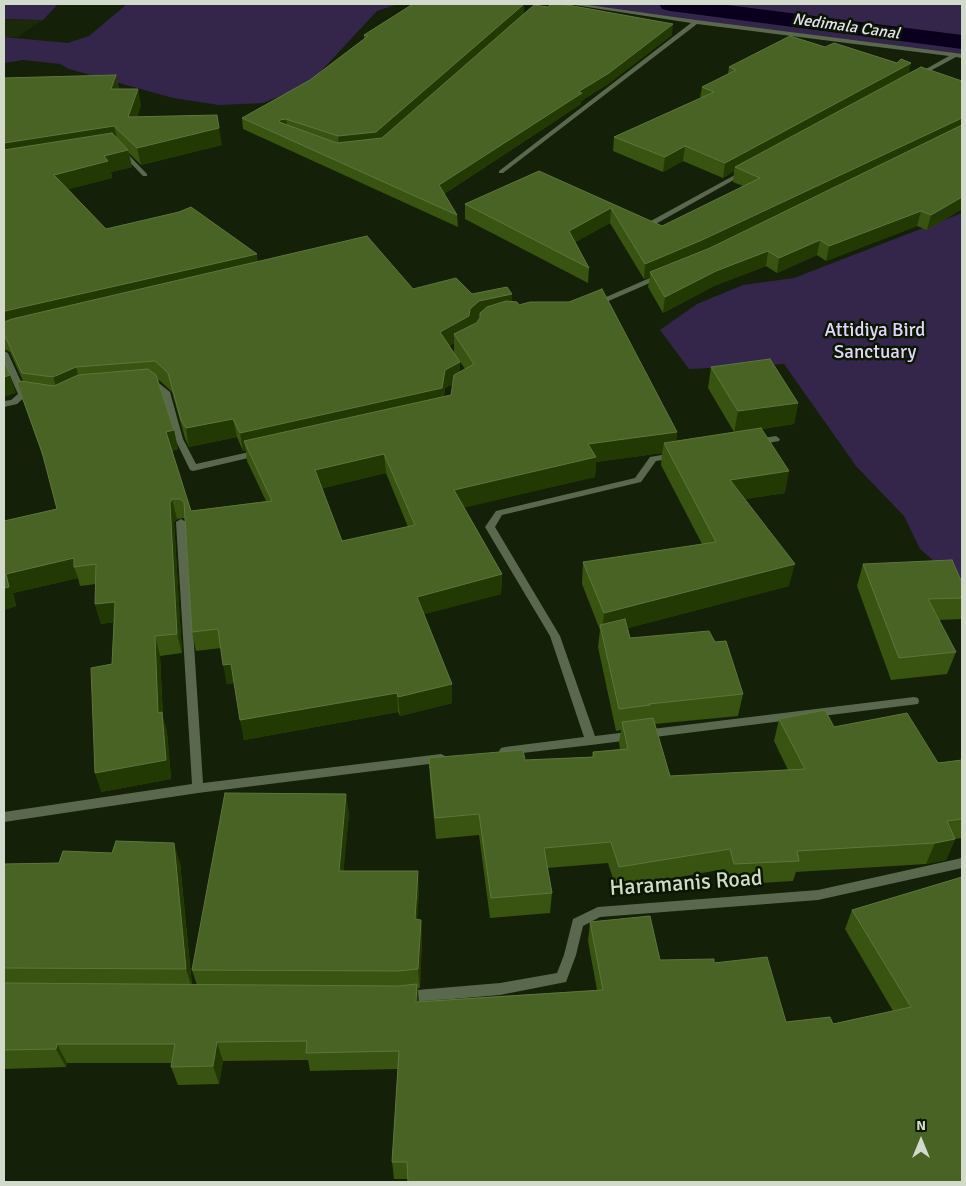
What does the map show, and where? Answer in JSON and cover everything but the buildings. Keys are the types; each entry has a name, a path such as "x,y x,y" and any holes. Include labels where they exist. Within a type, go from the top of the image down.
{"street":[{"path":"571,4 958,56"},
{"path":"501,172 696,22"},
{"path":"911,79 958,56"},
{"path":"118,146 145,175"},
{"path":"651,223 755,166"},
{"path":"582,310 669,273"},
{"path":"4,353 28,396 4,404"},
{"path":"137,384 155,383 166,392 179,439 193,468 268,451"},
{"path":"748,444 776,439"},
{"path":"591,741 555,636 490,527 499,513 638,480 653,459 682,454"},
{"path":"181,522 198,788"},
{"path":"492,753 914,701"},
{"path":"4,817 198,788 453,758"},
{"name":"Haramanis Road","path":"390,997 500,989 561,978 570,955 577,924 598,912 818,895 962,862"}],"shaded area":[{"path":"4,19 43,20 18,37 4,37"}],"green space":[{"path":"4,4 58,4 43,20 4,19"},
{"path":"127,4 398,4 377,11 308,85 263,103 219,105 173,98 69,69 60,64 23,60 4,63 4,37 68,43 89,36"},
{"path":"571,4 962,4 962,56 696,22"},
{"name":"Attidiya Bird Sanctuary","path":"962,213 962,585 920,549 904,516 856,466 784,364 689,369 660,330 697,304 743,285 794,278"}],"waterway":[{"name":"Nedimala Canal","path":"670,4 962,42"}]}
